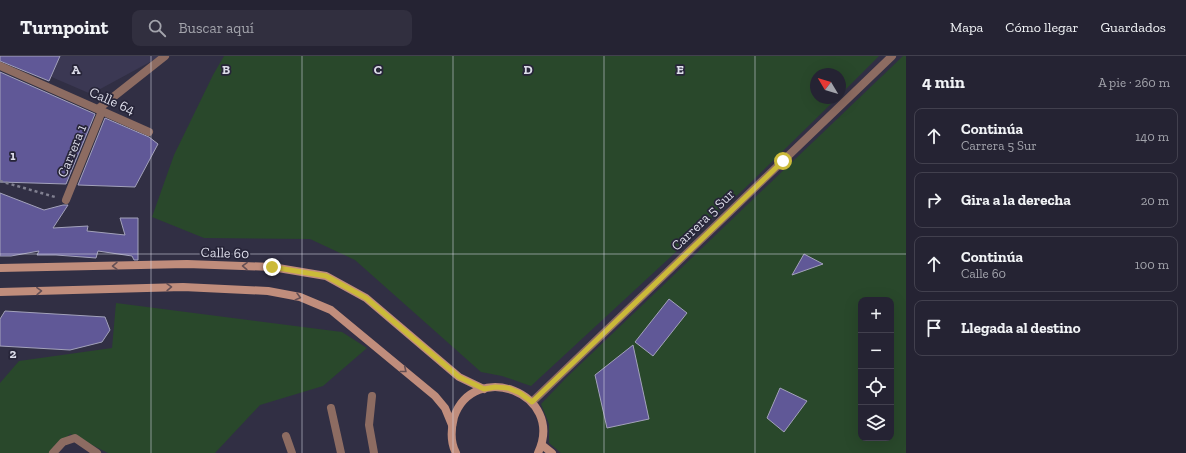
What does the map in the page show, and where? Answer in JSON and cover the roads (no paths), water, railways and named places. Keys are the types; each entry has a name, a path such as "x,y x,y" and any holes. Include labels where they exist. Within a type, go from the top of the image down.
{"main road":[{"name":"Calle 60","path":"0,268 187,264 272,267 326,276 366,298 459,377 484,389"},
{"path":"0,292 183,287 268,291 300,297 331,310 435,396 445,408 452,425"},
{"path":"456,453 452,438 452,425 456,413 463,402 472,394 484,389 495,387 508,388 520,393 532,402 540,415 544,430 542,445 538,453"},
{"path":"542,445 552,453"}],"street":[{"name":"Carrera 1","path":"66,200 100,110 165,56"},
{"name":"Carrera 5 Sur","path":"532,402 892,56"},
{"name":"Calle 64","path":"0,66 149,132"},
{"path":"372,396 369,425 374,453"},
{"path":"331,408 341,453"},
{"path":"286,436 292,453"},
{"path":"53,453 63,442 75,438 97,453"}]}
